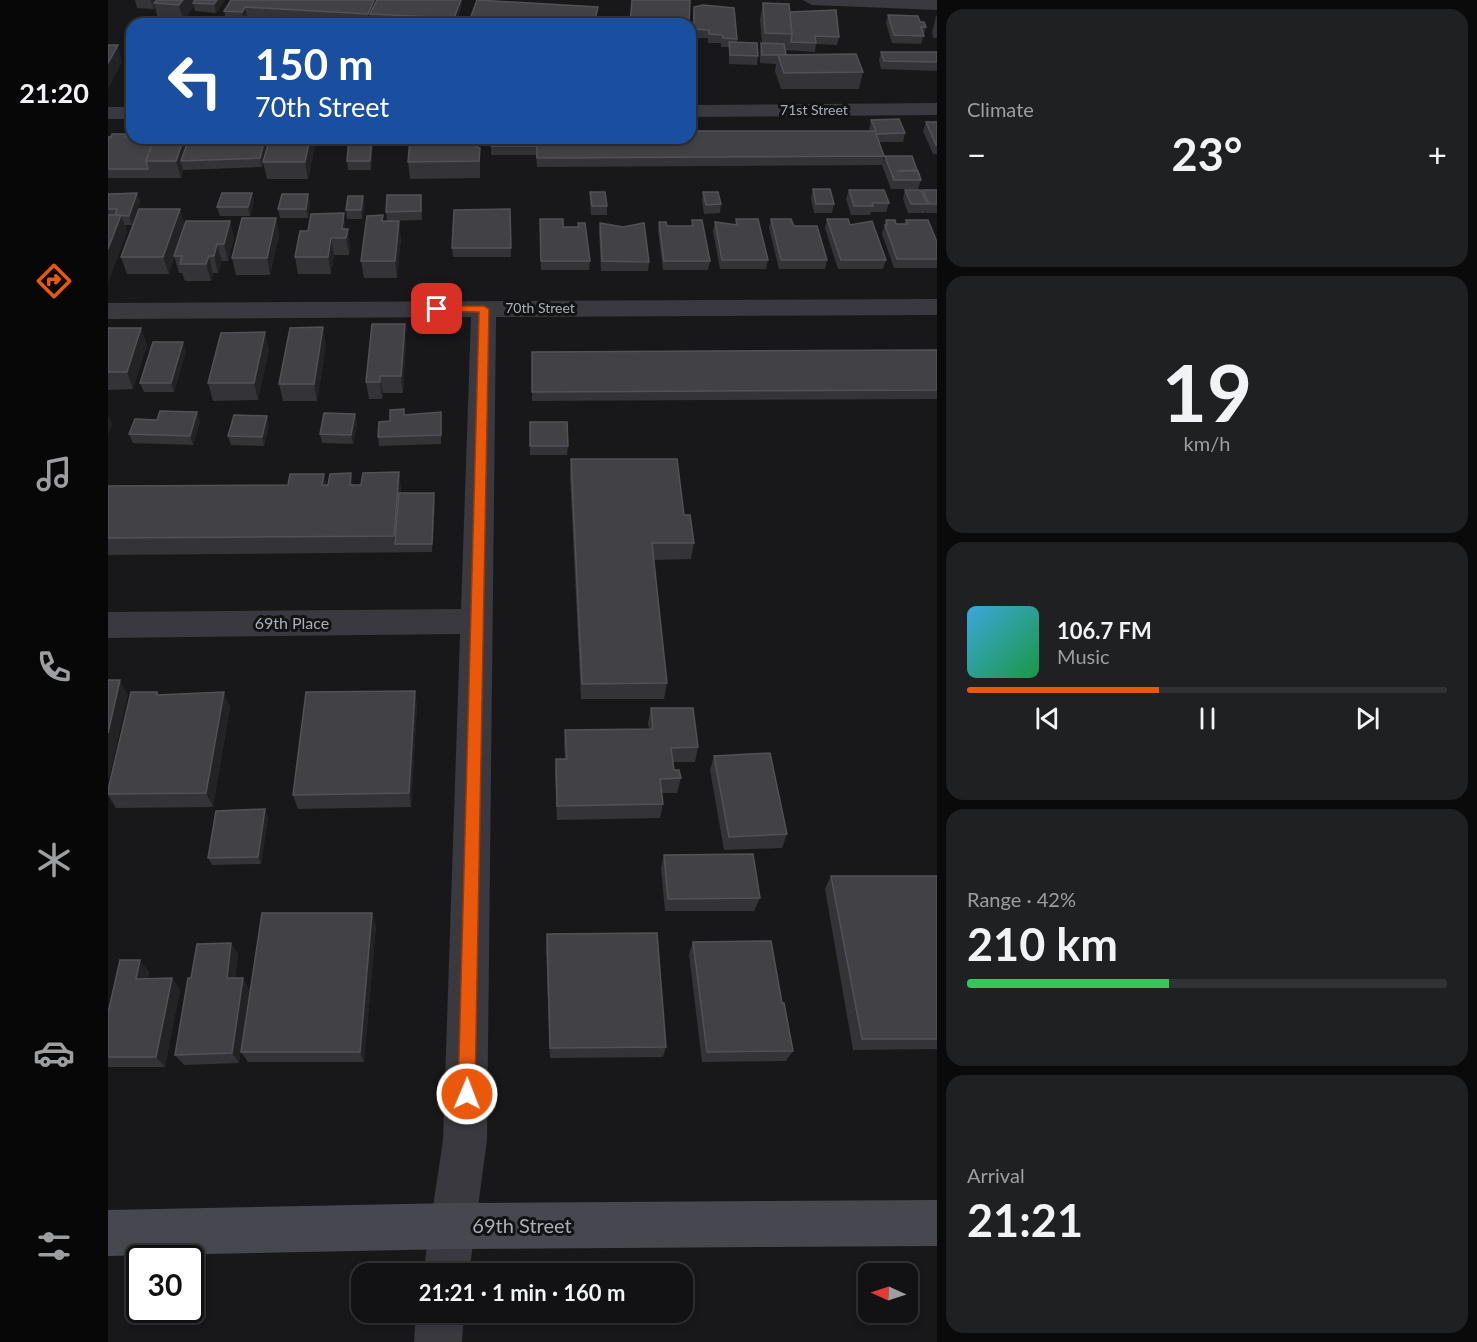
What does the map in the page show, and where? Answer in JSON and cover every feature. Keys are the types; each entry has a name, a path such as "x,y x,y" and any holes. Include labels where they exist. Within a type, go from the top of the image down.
{"street":[{"path":"812,0 937,5"},
{"name":"71st Street","path":"696,111 937,110"},
{"path":"108,113 126,113"},
{"name":"70th Street","path":"108,311 937,307"},
{"path":"448,1263 465,1140 467,1094 484,309"},
{"name":"69th Place","path":"108,625 476,621"},
{"name":"69th Street","path":"108,1233 454,1226 937,1223"},
{"path":"438,1342 439,1323"}],"building":[{"path":"157,0 183,0 179,5 154,3"},
{"path":"195,0 217,0 214,4 193,3"},
{"path":"231,0 374,0 368,14 245,7 242,12 224,11"},
{"path":"377,0 461,0 454,18 370,14"},
{"path":"477,0 598,7 595,18 470,18"},
{"path":"632,0 690,0 689,18 630,18"},
{"path":"763,3 789,4 792,34 765,33"},
{"path":"703,5 734,8 737,39 723,38 722,35 709,34 709,30 696,29 694,7"},
{"path":"836,10 839,37 815,36 816,43 791,42 790,12"},
{"path":"888,15 918,16 920,22 924,22 926,27 921,27 924,36 894,35"},
{"path":"729,42 757,43 758,56 730,55"},
{"path":"761,43 784,44 786,55 762,55"},
{"path":"108,45 118,45 108,63"},
{"path":"881,52 937,52 937,62 884,61"},
{"path":"856,54 863,72 784,73 778,55"},
{"path":"899,119 905,133 876,134 884,156 537,158 537,146 491,146 491,144 696,144 696,131 876,131 871,120"},
{"path":"926,122 937,122 937,145 936,145"},
{"path":"112,134 126,134 126,144 152,144 146,161 148,169 108,169 108,137"},
{"path":"152,144 182,144 176,161 146,161"},
{"path":"187,144 264,144 260,158 181,161"},
{"path":"268,144 309,144 305,162 263,162"},
{"path":"348,144 371,144 370,161 347,161"},
{"path":"410,144 471,144 480,148 479,161 408,162"},
{"path":"885,156 912,156 917,170 897,171 918,171 921,180 894,180"},
{"path":"813,189 830,189 834,204 816,204"},
{"path":"849,190 884,190 889,203 854,206"},
{"path":"905,190 921,190 927,204 911,204"},
{"path":"923,190 937,190 937,204 929,204"},
{"path":"590,192 605,192 607,206 592,206"},
{"path":"703,192 718,192 721,204 706,205"},
{"path":"137,193 129,216 115,215 117,209 108,209 108,194"},
{"path":"222,193 252,193 248,207 217,207"},
{"path":"282,194 308,194 306,209 278,209"},
{"path":"387,195 421,195 421,211 386,212"},
{"path":"348,196 363,196 361,210 346,210"},
{"path":"139,209 180,209 163,257 121,257"},
{"path":"510,209 511,248 452,248 454,210"},
{"path":"344,213 342,229 348,229 346,238 331,238 328,257 295,257 300,231 308,231 311,214"},
{"path":"108,215 121,215 108,249"},
{"path":"383,215 382,221 399,221 395,261 361,261 367,216"},
{"path":"242,218 276,218 267,258 232,258"},
{"path":"540,219 563,219 563,227 579,227 578,223 585,223 590,261 541,261"},
{"path":"736,219 758,219 768,260 722,260 715,222 737,225"},
{"path":"771,219 791,219 794,226 817,226 827,260 781,260"},
{"path":"827,219 848,219 850,225 872,221 886,260 841,260"},
{"path":"692,220 702,220 710,261 664,261 659,222 666,222 667,226 693,226"},
{"path":"886,220 895,220 896,224 908,224 906,220 928,220 937,242 937,259 897,259 885,225 887,225"},
{"path":"186,221 230,221 224,244 217,244 214,256 209,256 206,264 180,264 182,256 174,256"},
{"path":"600,223 623,227 644,223 649,262 602,261"},
{"path":"372,324 405,324 401,376 380,376 380,382 366,382"},
{"path":"323,327 314,384 279,384 290,328"},
{"path":"108,328 141,328 127,372 108,372"},
{"path":"265,332 254,383 208,383 221,333"},
{"path":"153,342 183,342 171,383 140,383"},
{"path":"937,350 937,390 532,392 532,352"},
{"path":"404,409 404,415 441,412 441,435 378,437 379,422 390,421 390,410"},
{"path":"160,411 197,412 190,436 129,434 135,419 157,420"},
{"path":"324,413 355,414 351,435 320,434"},
{"path":"234,415 267,416 262,437 228,436"},
{"path":"530,422 567,422 568,446 530,446"},
{"path":"571,459 677,459 684,515 690,515 694,543 652,543 667,683 582,684"},
{"path":"399,472 394,536 108,538 108,486 288,485 290,474 324,474 322,485 328,485 330,474 351,473 350,485 361,485 363,473"},
{"path":"399,493 434,493 432,544 395,544"},
{"path":"108,680 120,680 108,733"},
{"path":"415,691 409,793 293,795 306,692"},
{"path":"131,692 157,692 157,695 224,692 206,793 108,794"},
{"path":"651,708 693,708 698,747 671,748 674,770 679,770 681,778 660,779 663,804 557,806 556,759 567,759 565,730 653,729"},
{"path":"770,753 787,834 729,837 714,756"},
{"path":"265,809 258,857 208,858 216,811"},
{"path":"753,854 760,898 668,899 664,855"},
{"path":"831,876 937,876 937,1039 862,1039"},
{"path":"262,913 372,913 360,1052 241,1052"},
{"path":"657,933 666,1047 550,1048 547,934"},
{"path":"771,941 793,1051 707,1052 693,942"},
{"path":"231,943 227,978 243,978 232,1053 175,1055 188,978 191,978 197,944"},
{"path":"120,960 140,960 136,979 172,978 156,1057 108,1057 108,1013"}],"route":[{"path":"437,309 484,309 467,1094"}]}
